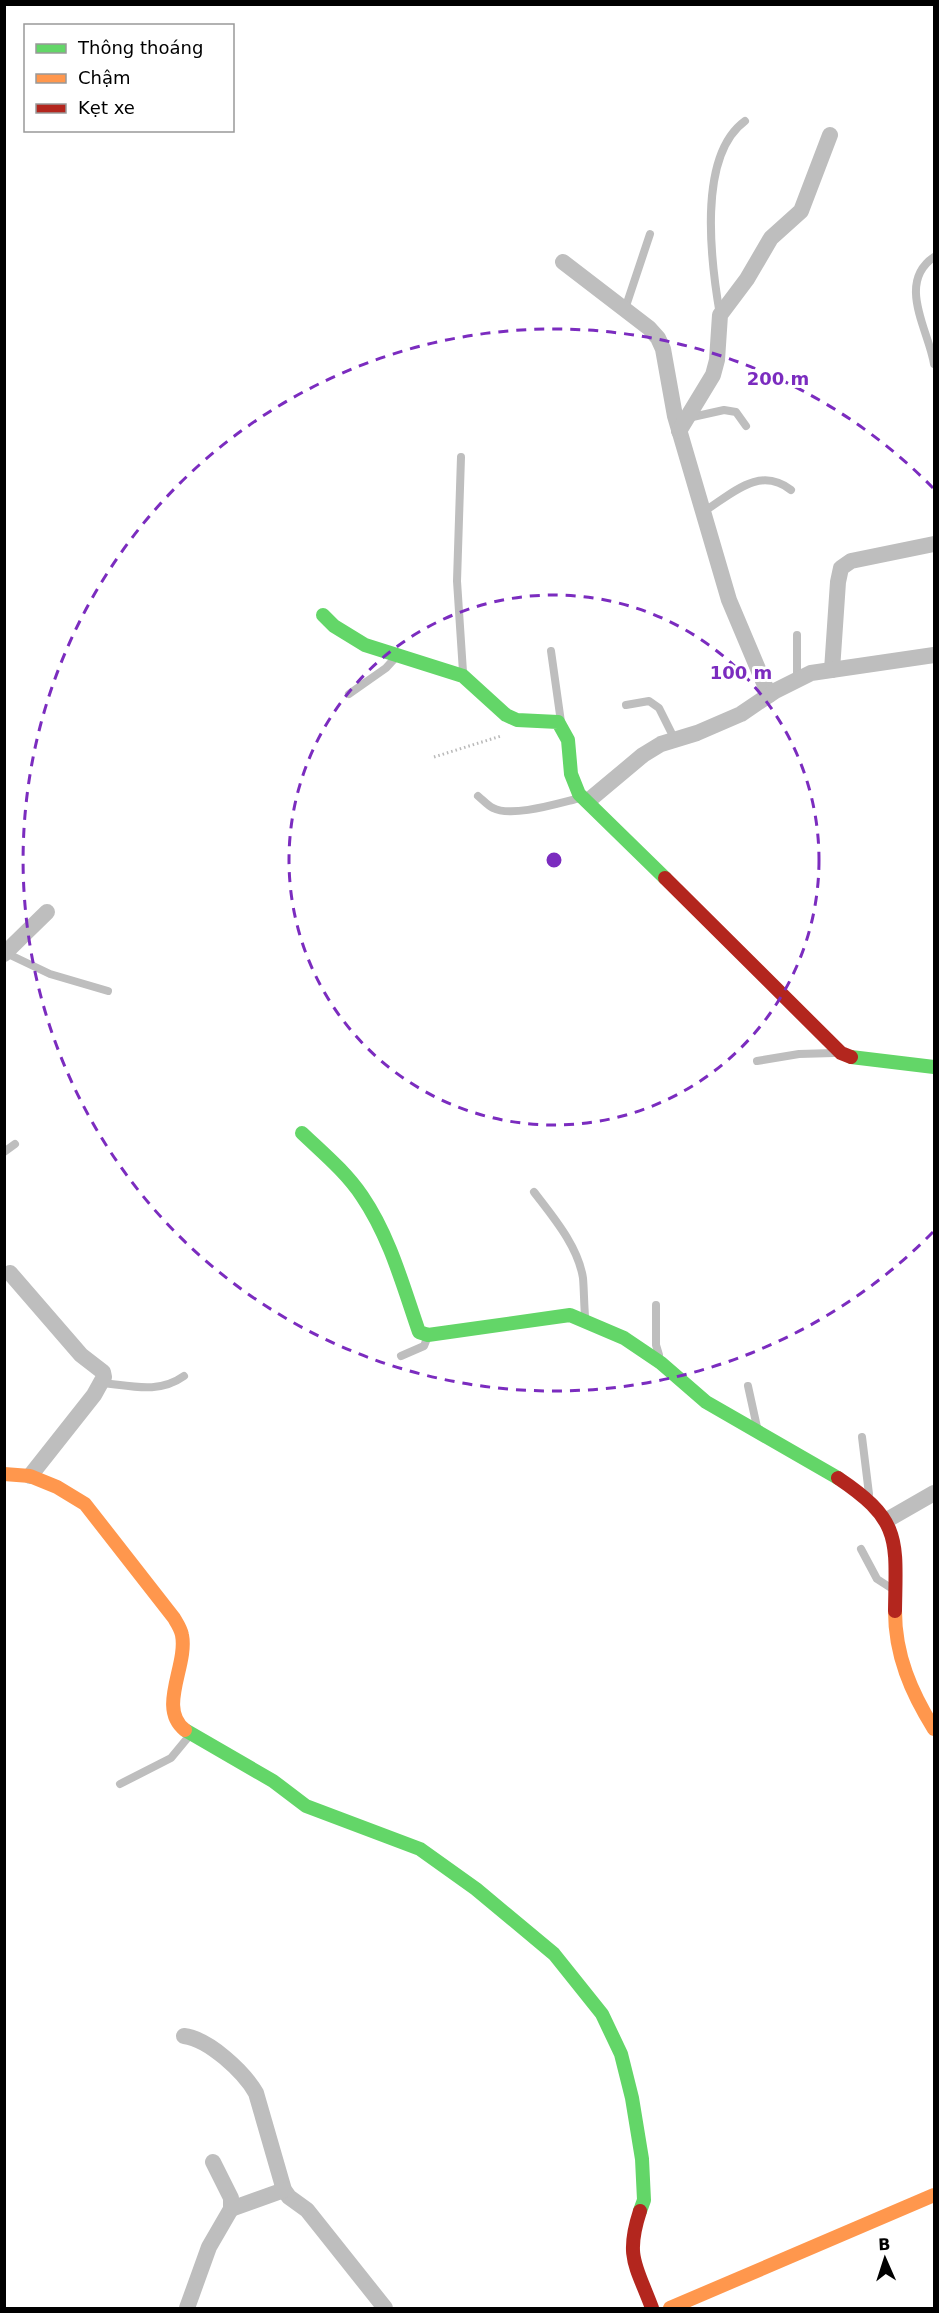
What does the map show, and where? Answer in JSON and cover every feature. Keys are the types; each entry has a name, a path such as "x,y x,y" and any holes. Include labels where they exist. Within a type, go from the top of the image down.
{"street":[{"path":"683,425 713,375 717,360 720,315 747,279 771,238 801,211 830,135"},
{"path":"563,262 625,309 658,338 683,425 703,512 729,600 769,695"},
{"path":"832,670 841,568 852,561 934,544"},
{"path":"323,615 334,626 365,645 396,657 463,676 506,715 517,720 558,722 567,735 573,785 585,800 841,1053 850,1058 934,1067"},
{"path":"585,800 644,755 741,714 769,695 811,673 934,655"},
{"path":"5,953 47,912"},
{"path":"302,1133 346,1175 363,1198 378,1226 419,1332 428,1335 570,1315 585,1319 638,1346 662,1364 704,1402 864,1494 887,1520 894,1550 896,1635 906,1674 917,1702 934,1729"},
{"path":"10,1273 81,1355 102,1372 103,1383 30,1476"},
{"path":"4,1474 30,1476 57,1487 85,1504 174,1618 182,1634 183,1652 172,1708 176,1723 190,1734 273,1781 306,1806 420,1849 476,1890 554,1954 602,2014 621,2054 632,2097 642,2159 644,2200 632,2237 631,2252 652,2308"},
{"path":"887,1520 934,1493"},
{"path":"184,2036 194,2037 210,2045 251,2083 256,2093 265,2132 280,2167 284,2190 289,2197 307,2210 385,2308"},
{"path":"187,2308 209,2247 231,2209 231,2198 213,2162"},
{"path":"231,2209 284,2190"},
{"path":"670,2308 934,2195"}],"lane":[{"path":"720,315 712,266 712,206 717,169 727,141 736,127 745,121"},
{"path":"625,309 650,234"},
{"path":"934,257 919,275 915,292 917,308 934,364"},
{"path":"683,425 724,410 736,412 746,426"},
{"path":"461,457 457,581 463,676"},
{"path":"703,512 746,485 764,478 778,480 792,490"},
{"path":"797,635 797,680"},
{"path":"551,651 562,725"},
{"path":"349,694 387,668 396,657"},
{"path":"626,705 649,701 659,708 675,740"},
{"path":"478,796 494,809 509,811 585,800"},
{"path":"5,953 50,974 108,991"},
{"path":"757,1061 799,1054 841,1053"},
{"path":"4,1152 15,1144"},
{"path":"534,1192 558,1223 575,1255 582,1276 585,1319"},
{"path":"656,1305 656,1345 662,1364"},
{"path":"401,1356 424,1346 428,1335"},
{"path":"103,1383 155,1388 171,1386 184,1377"},
{"path":"748,1386 758,1433"},
{"path":"862,1437 870,1501"},
{"path":"861,1549 877,1579 895,1590"},
{"path":"120,1784 171,1758 190,1734"}],"path":[{"path":"434,757 502,735"}],"traffic: fast":[{"path":"323,615 334,626 365,645 463,676 506,715 517,720 558,722 568,740 571,774 579,794 665,878"},
{"path":"851,1057 934,1067"},
{"path":"302,1133 349,1179 372,1212 395,1262 419,1332 428,1335 570,1315 624,1338 661,1363 706,1402 838,1478"},
{"path":"185,1730 273,1781 306,1806 420,1849 476,1889 554,1954 602,2014 621,2054 632,2098 642,2159 644,2200 640,2211"}],"traffic: slow":[{"path":"4,1474 30,1476 57,1487 85,1504 174,1618 179,1626 183,1647 173,1698 174,1710 177,1721 185,1730"},
{"path":"895,1611 901,1658 918,1701 934,1729"},
{"path":"670,2308 934,2195"}],"traffic: jam":[{"path":"665,878 841,1053 851,1057"},
{"path":"838,1478 874,1507 891,1534 896,1566 895,1611"},
{"path":"640,2211 633,2240 634,2261 652,2308"}]}
